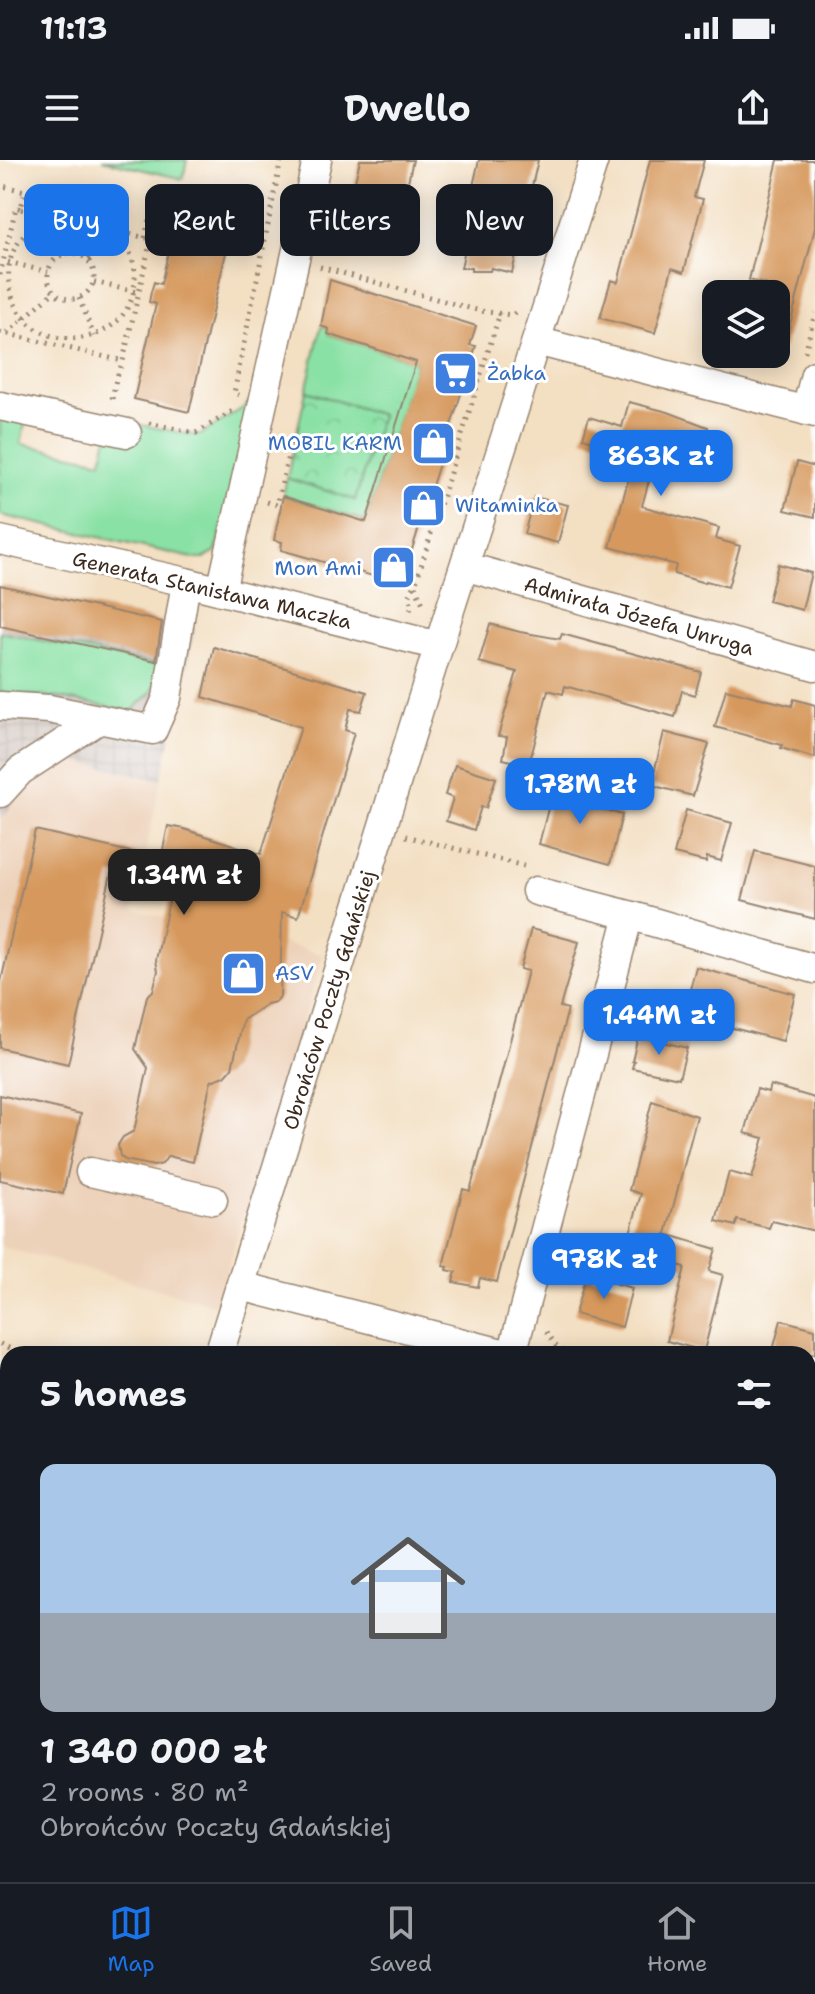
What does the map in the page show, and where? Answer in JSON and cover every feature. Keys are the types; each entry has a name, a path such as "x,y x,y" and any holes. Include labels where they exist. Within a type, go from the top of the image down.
{"street":[{"path":"221,591 317,160"},
{"name":"Obrońców Poczty Gdańskiej","path":"222,1346 382,830 426,635 464,566 594,160"},
{"path":"536,341 810,412 810,364"},
{"path":"0,406 132,427"},
{"name":"Generała Stanisława Maczka","path":"0,540 426,635"},
{"name":"Admirała Józefa Unruga","path":"464,566 815,666"},
{"path":"0,706 49,709 153,730 167,698 186,582"},
{"path":"0,793 20,771 100,719"},
{"path":"536,891 815,969"},
{"path":"514,1346 629,915"},
{"path":"90,1172 213,1200"},
{"path":"241,1286 475,1346"}],"path":[{"path":"132,427 196,433 243,405 244,397 234,393 281,160"},
{"path":"3,186 25,191 21,209"},
{"path":"24,210 16,207 6,262 11,296 24,319 57,342 94,336 117,321 136,292 129,252"},
{"path":"0,275 24,234"},
{"path":"129,235 145,238"},
{"path":"59,256 48,272 48,283 61,298 70,300 88,292 94,282 95,274 84,256"},
{"path":"88,259 92,256"},
{"path":"113,396 146,256"},
{"path":"6,262 48,272"},
{"path":"326,269 480,311 512,315 523,307"},
{"path":"94,282 136,292"},
{"path":"3,333 54,292"},
{"path":"79,298 94,336"},
{"path":"426,635 399,610 412,610 409,597 500,313"},
{"path":"810,364 815,313"},
{"path":"3,333 57,342 123,361"},
{"path":"287,462 291,442 295,443"},
{"path":"414,584 423,605"},
{"path":"382,830 519,865"}],"shaded area":[{"path":"0,585 195,629 161,780 65,759 44,769 19,791 0,821"},
{"path":"65,759 161,780 133,910 323,955 216,1305 0,1246 0,821 2,813 19,791 44,769"}],"green space":[{"path":"102,160 187,160 183,179"},
{"path":"321,326 329,329 328,334 416,362 366,521 283,496 287,478 355,500 381,415 306,391"},
{"path":"306,391 381,415 355,500 287,478"},
{"path":"253,399 216,552 203,559 0,515 0,418 25,423 21,444 102,461 106,440 131,423 200,435"},
{"path":"0,632 163,666 151,693 132,711 60,698 0,692"}],"building":[{"path":"360,160 413,160 408,184 354,184"},
{"path":"479,160 538,160 532,184 473,184"},
{"path":"650,160 704,160 694,197 703,199 684,272 672,268 655,333 600,318 611,280 618,282"},
{"path":"778,160 815,160 815,228 790,325 790,280 749,280"},
{"path":"167,256 225,256 189,412 134,399 156,304 149,302 151,292 154,282 161,284"},
{"path":"464,256 516,256 512,273 491,268 490,271 471,271 471,268 461,268"},
{"path":"330,280 476,326 470,345 476,346 404,575 394,582 281,550 282,542 274,540 283,496 366,522 416,362 328,334 329,329 321,326"},
{"path":"629,402 708,427 701,449 661,437 642,506 719,528 716,539 740,546 728,587 674,574 676,565 610,547 633,462 614,457 617,448 583,438 589,417 622,427"},
{"path":"797,462 815,467 815,517 785,510"},
{"path":"534,497 568,505 558,543 524,534"},
{"path":"778,564 811,573 802,610 768,601"},
{"path":"0,585 162,622 156,661 0,626"},
{"path":"490,624 560,639 562,634 701,672 695,695 682,691 675,717 565,686 563,694 548,690 529,765 503,759 507,737 498,736 517,672 479,662"},
{"path":"214,647 367,692 361,711 350,709 345,730 354,733 298,917 282,912 280,997 243,1020 232,1068 225,1076 211,1081 193,1162 168,1156 162,1164 154,1166 125,1160 120,1156 118,1145 123,1137 134,1131 148,1068 135,1049 147,996 153,991 158,971 156,960 172,888 111,874 68,1064 0,1048 0,986 35,830 161,859 168,826 261,854 301,727 203,697"},
{"path":"726,689 792,706 794,699 815,705 815,758 781,748 782,745 715,727"},
{"path":"664,732 709,744 693,796 651,785"},
{"path":"455,765 496,778 486,808 481,807 474,830 446,821 453,798 445,795"},
{"path":"554,785 590,794 587,805 622,815 610,864 539,844"},
{"path":"686,810 732,823 721,861 707,857 706,862 674,854"},
{"path":"755,851 815,866 815,919 742,900"},
{"path":"531,929 579,942 560,1007 568,1009 497,1282 480,1278 478,1287 453,1282 456,1272 443,1266 463,1189 470,1191 503,1068 528,971 520,969"},
{"path":"696,967 795,994 783,1041 683,1015"},
{"path":"638,1036 687,1048 679,1078 632,1068"},
{"path":"770,1085 815,1098 815,1231 772,1221 769,1228 737,1220 736,1226 716,1221 729,1172 752,1178 764,1138 745,1133 757,1089 768,1092"},
{"path":"0,1095 81,1114 63,1194 0,1180"},
{"path":"652,1101 697,1116 666,1234 716,1249 709,1271 723,1275 705,1346 686,1346 667,1341 685,1267 625,1251 641,1194 629,1190"},
{"path":"586,1275 632,1288 622,1327 575,1314"},
{"path":"781,1320 815,1329 815,1346 774,1346"}],"place":[{"name":"Żabka","path":"456,373"},
{"name":"MOBIL KARM","path":"433,443"},
{"name":"Witaminka","path":"424,505"},
{"name":"Mon Ami","path":"393,568"},
{"name":"ASV","path":"244,973"}]}
